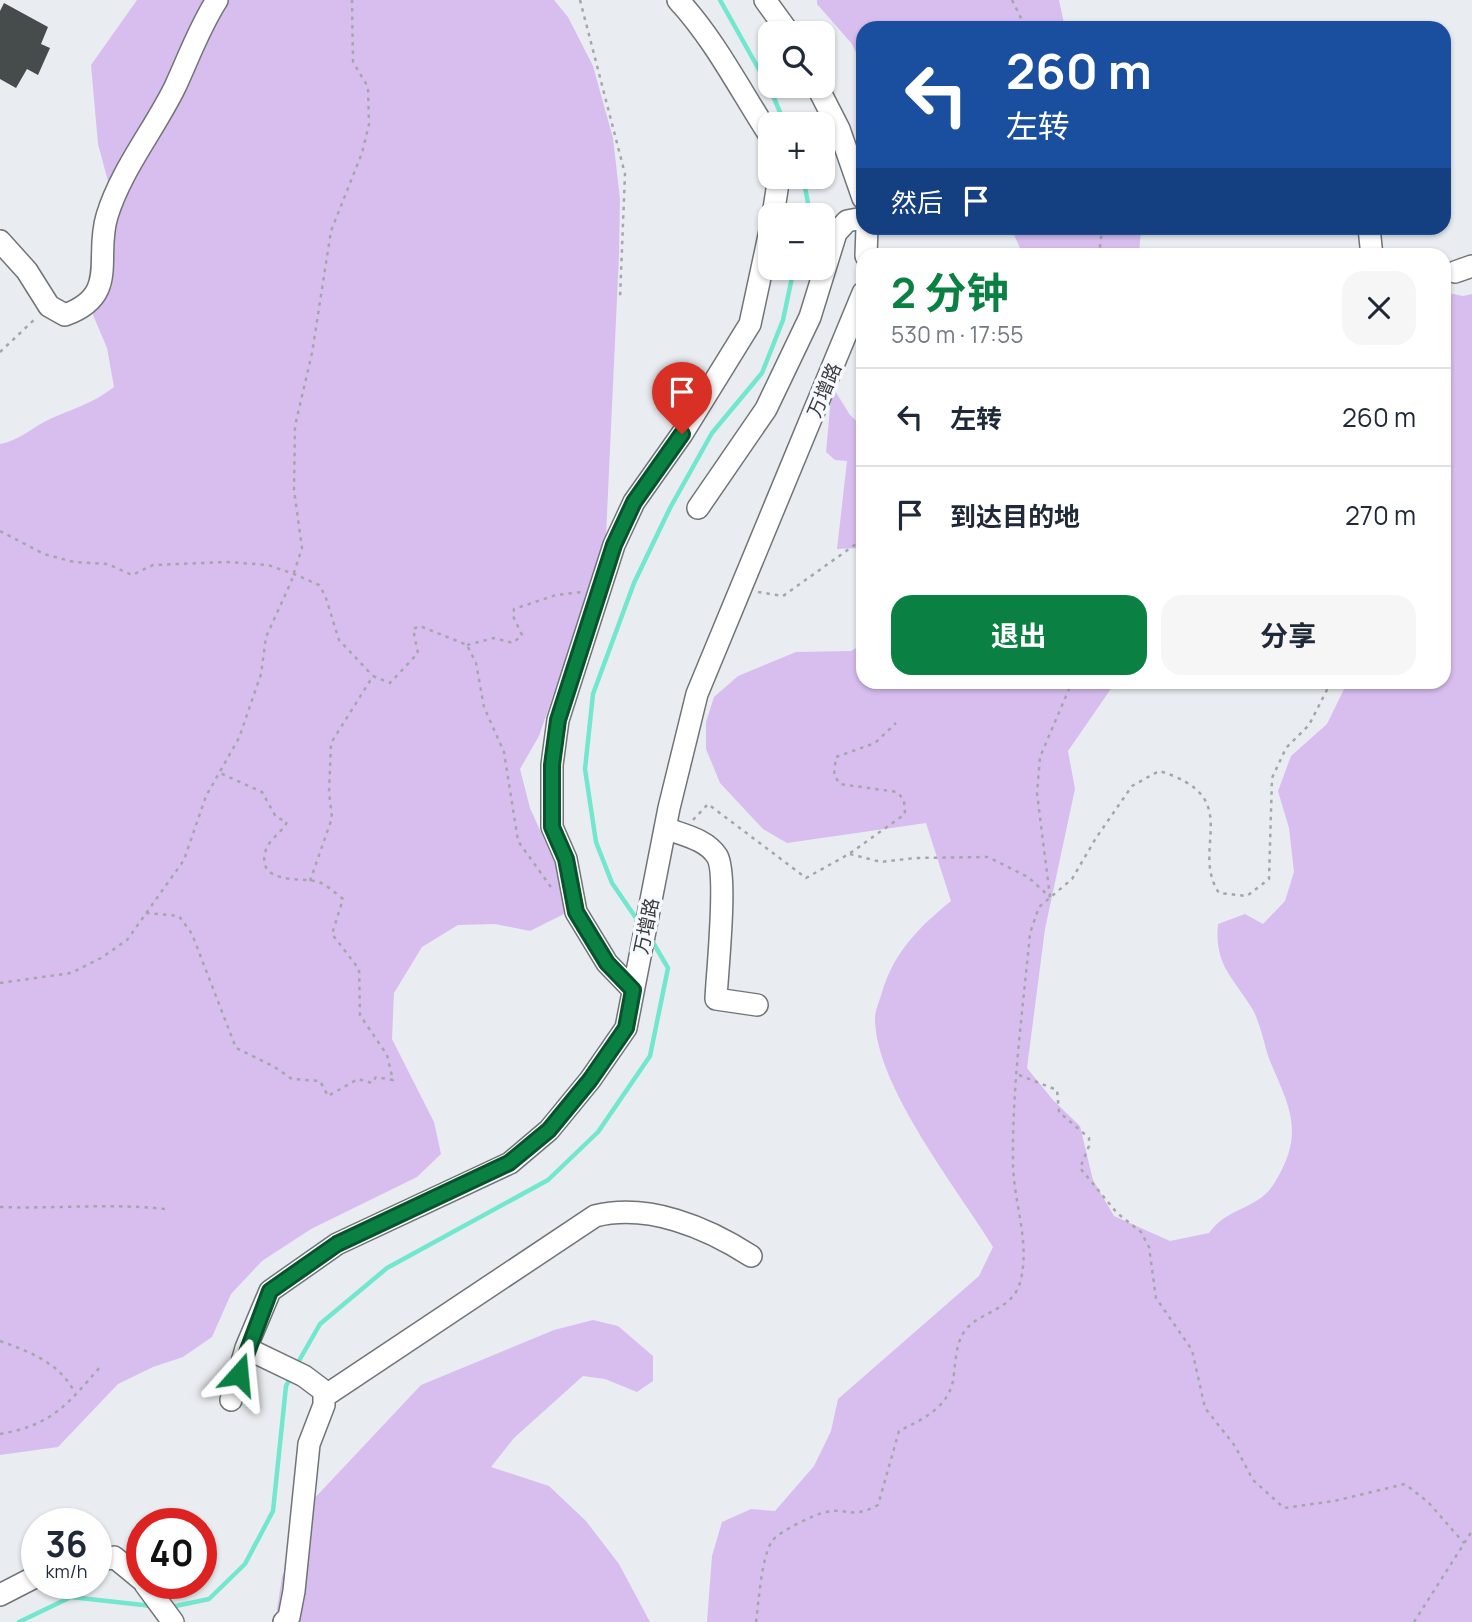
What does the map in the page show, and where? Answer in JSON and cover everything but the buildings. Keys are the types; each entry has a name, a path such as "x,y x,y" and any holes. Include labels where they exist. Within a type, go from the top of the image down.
{"street":[{"path":"0,241 27,271 49,306 65,315 83,308 102,285 106,217 138,151 174,88 199,28 217,0"},
{"path":"678,0 705,29 717,54 758,117"},
{"path":"765,0 780,21"},
{"path":"823,98 839,129 856,178"},
{"path":"698,508 766,409 810,317 836,233 847,221 856,219"},
{"path":"633,990 607,963 576,912 566,859 552,827 552,765 558,720 614,545 634,502 697,411 750,324 759,280"},
{"name":"万增路","path":"231,1400 246,1348 270,1291 337,1244 509,1163 549,1130 590,1080 626,1028 650,910 674,831 697,694 856,310"},
{"path":"674,831 705,843 718,858 721,888 716,999 757,1005"},
{"path":"325,1396 595,1216 620,1210 645,1212 726,1239 751,1256"},
{"path":"246,1348 304,1376 324,1391 325,1396 309,1444 294,1591 289,1617 284,1622"},
{"path":"112,1558 126,1568"},
{"path":"0,1595 21,1584"},
{"path":"156,1599 172,1621"}],"path":[{"path":"0,983 71,973 101,958 127,940 184,860 206,796 239,738 261,674 266,637 302,548 294,490 295,426 312,353 331,232 362,153 369,124 368,88 353,62 352,0"},
{"path":"580,0 625,174 620,298"},
{"path":"1012,0 1022,21"},
{"path":"0,352 49,306"},
{"path":"0,531 44,554 74,562 108,564 132,575 153,565 227,562 268,565 293,574 319,585 325,595 339,640 373,676 390,683 418,653 413,629 420,626 467,645 494,638 513,643 522,635 513,616 514,609 556,595 599,590"},
{"path":"741,589 783,596 856,544"},
{"path":"467,645 477,663 484,707 504,752 518,841 556,895 576,912"},
{"path":"310,881 332,818 329,792 331,743 373,676"},
{"path":"1050,897 1037,793 1041,757 1069,689"},
{"path":"756,1622 761,1582 772,1541 784,1531 826,1512 860,1515 878,1505 898,1431 933,1414 954,1380 956,1350 965,1330 1007,1304 1021,1280 1023,1237 1013,1166 1013,1115 1030,933 1039,907 1072,879 1132,786 1159,771 1179,777 1200,794 1205,803 1213,821 1209,879 1219,893 1247,896 1269,879 1272,778 1286,748 1309,725 1327,689"},
{"path":"674,831 708,804 806,878 849,854 905,814 904,800 897,792 839,784 834,775 836,757 875,743 896,723"},
{"path":"146,913 179,916 192,934 236,1048 273,1066 292,1079 320,1082 328,1096 358,1079 372,1083 376,1077 393,1080 387,1055 360,1015 359,969 332,934 343,899 317,881 278,877 267,868 264,856 269,842 287,822 276,817 262,792 220,773"},
{"path":"849,854 881,862 915,858 988,857 1028,877 1050,897"},
{"path":"1018,1075 1057,1090 1059,1112 1088,1138 1089,1146 1080,1168 1117,1213 1141,1233 1149,1247 1156,1298 1192,1350 1205,1408 1235,1446 1253,1480 1284,1508 1334,1501 1405,1484 1428,1502 1464,1543"},
{"path":"0,1207 55,1209 129,1205 165,1209"},
{"path":"0,1341 49,1362 70,1382 76,1395"},
{"path":"0,1434 30,1429 53,1417 100,1367"},
{"path":"1414,1622 1472,1531"}],"shaded area":[{"path":"137,0 554,0 568,17 593,66 613,138 620,199 605,558 587,625 560,676 539,736 520,769 530,808 558,870 566,913 530,931 495,924 458,925 422,947 394,993 392,1039 434,1122 441,1154 417,1177 311,1229 262,1261 231,1294 212,1337 183,1357 153,1367 118,1384 58,1447 0,1455 0,444 90,402 114,387 107,348 93,315 109,185 98,144 91,65"},
{"path":"817,0 1059,0 1064,21 856,21 856,53 835,21 832,21 817,4"},
{"path":"1014,235 1140,235 1140,248 1020,248"},
{"path":"1451,293 1463,296 1472,294 1472,1622 707,1622 712,1556 722,1522 751,1509 775,1511 814,1466 831,1431 838,1399 979,1276 993,1247 920,1136 888,1074 879,1045 875,1015 893,965 918,931 951,901 926,823 787,843 763,829 720,783 706,749 706,722 714,697 738,676 796,652 851,651 856,648 856,689 1111,689 1068,751 1075,789 1045,929 1027,1068 1053,1100 1080,1126 1093,1180 1114,1216 1170,1241 1209,1233 1225,1218 1261,1198 1275,1182 1290,1149 1292,1135 1288,1107 1256,1016 1222,961 1218,924 1245,914 1263,924 1285,901 1294,872 1289,828 1278,791 1291,756 1327,724 1344,689 1451,689"},
{"path":"832,386 856,421 856,548 837,549 847,461 835,460 826,452"},
{"path":"593,1320 618,1326 653,1356 653,1381 637,1392 605,1379 583,1376 514,1438 491,1467 549,1486 586,1521 619,1564 650,1622 275,1622 282,1577 310,1503 421,1385 554,1330"}],"waterway":[{"path":"720,0 780,112"},
{"path":"805,189 808,203"},
{"path":"638,921 612,883 596,842 585,769 593,694 634,583 670,508 712,433 762,373 783,320 791,280"},
{"path":"296,1366 320,1324 387,1268 548,1180 598,1132 650,1056 668,968 651,939"},
{"path":"171,1607 209,1599 245,1564 273,1511 286,1386 291,1377"},
{"path":"19,1622 71,1597 152,1606"}],"route":[{"path":"239,1374 246,1348 270,1291 337,1244 509,1163 549,1130 590,1080 626,1028 633,990 607,963 576,912 566,859 552,827 552,765 558,720 614,545 634,502 682,434"}]}
